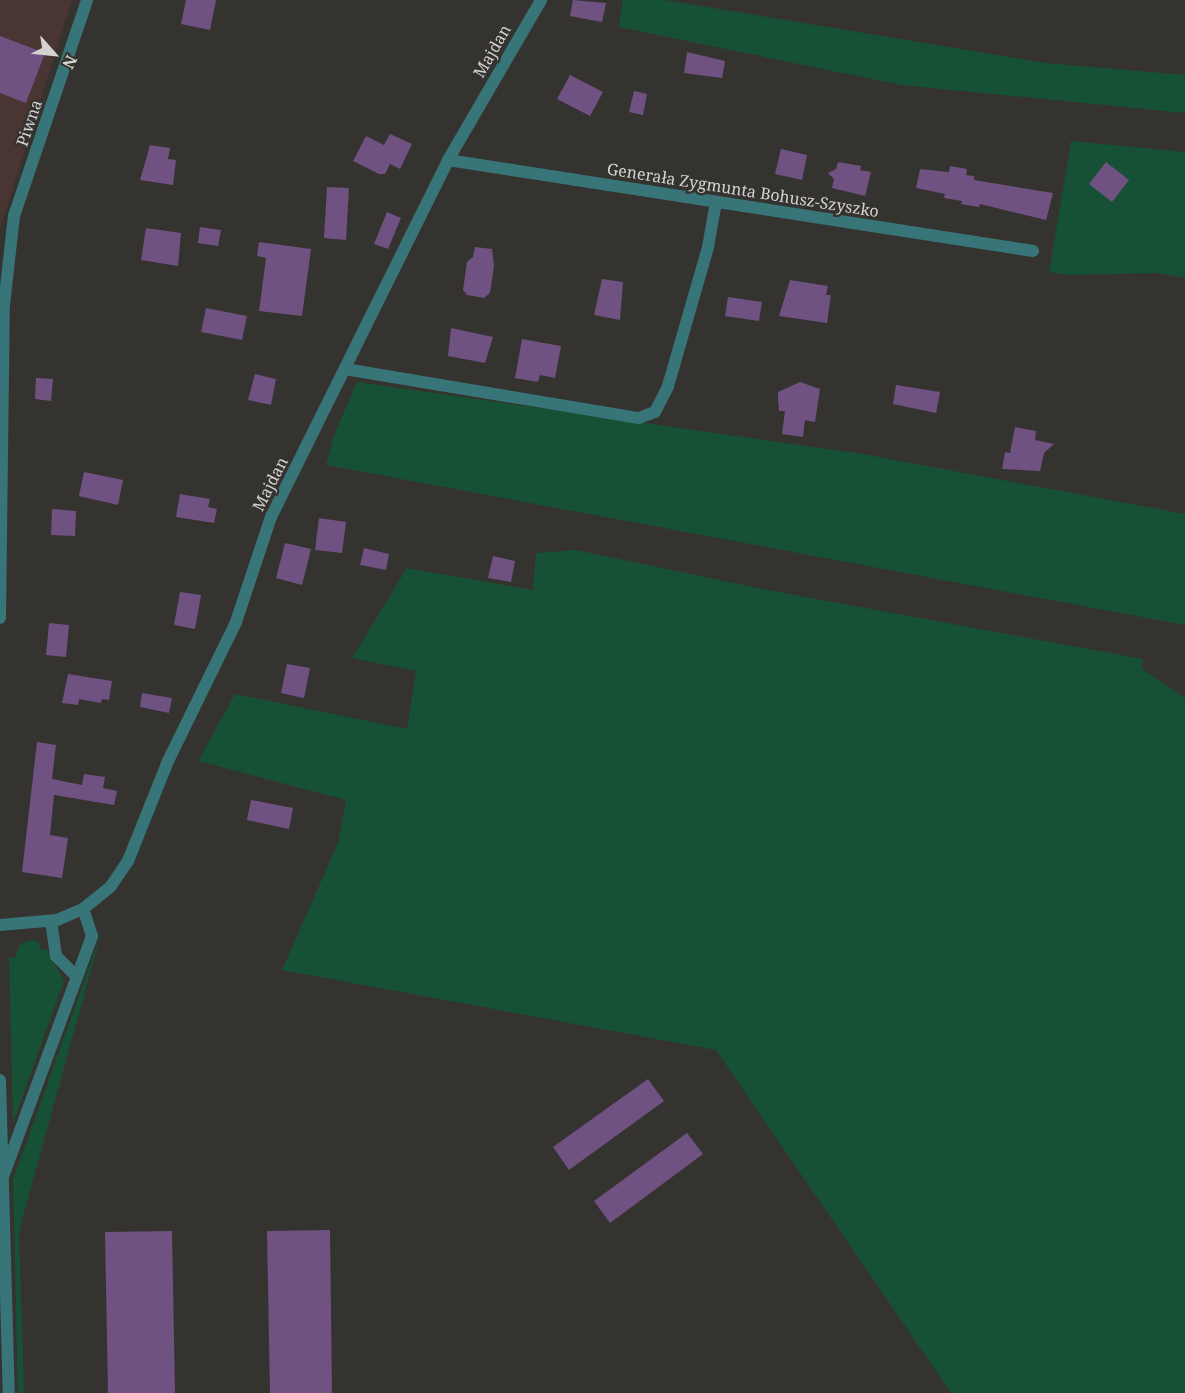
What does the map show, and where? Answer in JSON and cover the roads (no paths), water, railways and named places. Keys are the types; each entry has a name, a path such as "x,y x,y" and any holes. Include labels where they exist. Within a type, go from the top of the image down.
{"street":[{"name":"Piwna","path":"0,618 4,305 14,216 87,0"},
{"name":"Majdan","path":"0,925 51,921 83,909 111,886 128,861 168,761 236,622 271,517 448,160 541,0"},
{"name":"Generała Zygmunta Bohusz-Szyszko","path":"448,160 1033,251"},
{"path":"345,369 639,418 655,412 668,386 708,247 716,202"},
{"path":"3,1175 92,936 83,909"},
{"path":"51,921 56,956 77,977"},
{"path":"0,1080 9,1393"}]}
